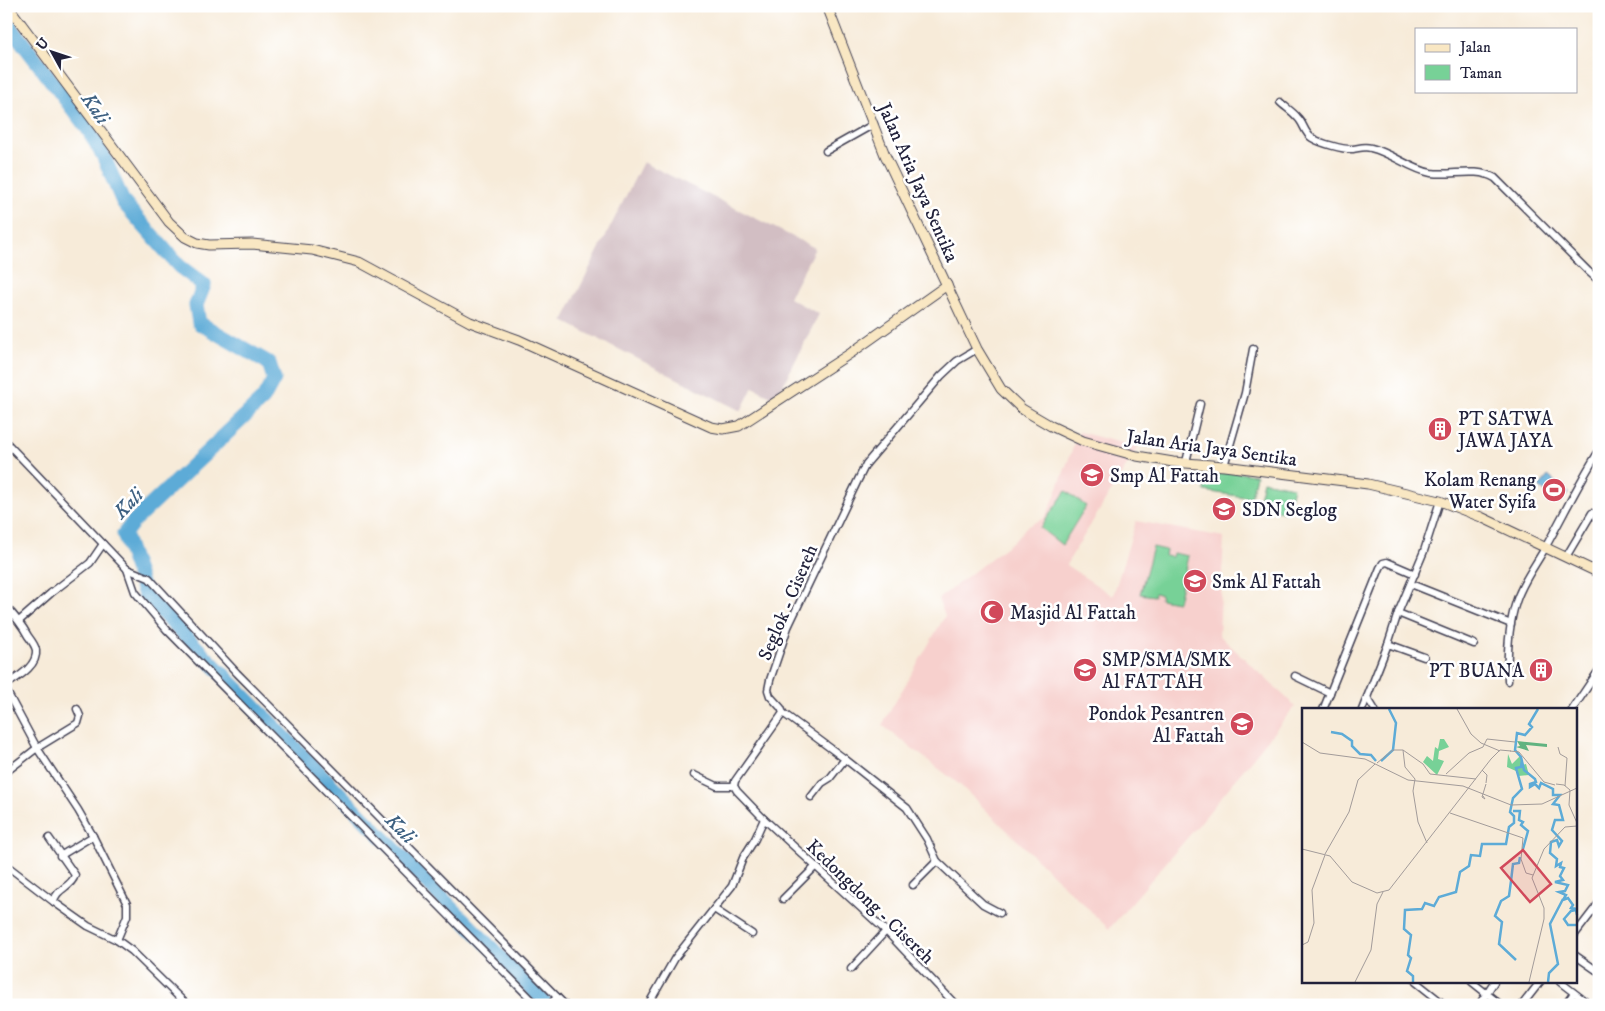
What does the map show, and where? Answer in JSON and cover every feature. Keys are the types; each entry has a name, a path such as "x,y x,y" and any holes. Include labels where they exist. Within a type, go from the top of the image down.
{"street":[{"path":"8,6 169,222 185,237 197,243 209,245 252,244 312,250 359,262 470,322 519,340 712,426 723,429 739,426 852,353 947,285"},
{"name":"Jalan Aria Jaya Sentika","path":"827,6 885,154 977,349 994,379 1009,398 1022,408 1051,426 1083,441 1137,456 1368,484 1440,501 1480,517 1599,573"},
{"path":"1280,102 1299,118 1305,131 1311,138 1345,148 1354,149 1362,146 1372,148 1412,167 1431,172 1488,174 1495,178 1599,281"},
{"path":"826,151 874,124"},
{"name":"Seglok - Cisereh","path":"936,861 927,839 907,808 845,759 783,714 768,690 788,627 866,464 941,376 958,361 977,349"},
{"path":"1224,466 1245,393 1253,349"},
{"path":"1186,462 1200,404"},
{"path":"6,442 127,569 135,592 167,630 537,1005"},
{"path":"1508,681 1507,654 1516,602 1524,582 1599,451"},
{"path":"1363,708 1398,613 1415,574 1440,501"},
{"path":"1566,557 1592,513"},
{"path":"19,621 58,587 90,563 104,544"},
{"path":"1324,708 1380,568 1387,562 1415,574"},
{"path":"127,569 149,578 237,673 554,1001 565,1005"},
{"path":"1411,584 1511,624"},
{"path":"6,607 19,621 36,648 36,656 31,666 6,685"},
{"path":"1398,613 1474,644"},
{"path":"1388,644 1424,657"},
{"path":"1573,708 1599,670"},
{"path":"1295,676 1330,693"},
{"path":"6,690 37,748 93,836 127,904 127,916 116,940"},
{"path":"1367,697 1374,708"},
{"path":"6,772 37,748 78,723 80,716 77,709"},
{"path":"648,1005 675,958 732,886 743,858 755,839 764,819 737,791 734,786 735,781 783,714"},
{"path":"811,797 845,759"},
{"path":"694,775 717,786 734,786"},
{"name":"Kedongdong - Cisereh","path":"764,819 886,931 956,1005"},
{"path":"60,856 93,836"},
{"path":"49,838 75,875 56,894 54,902"},
{"path":"913,885 936,861 983,904 1000,914"},
{"path":"6,865 88,926 116,940 132,951 187,1005"},
{"path":"783,899 815,867"},
{"path":"1578,930 1599,903"},
{"path":"714,909 752,934"},
{"path":"852,969 886,931"},
{"path":"1578,957 1599,972"},
{"path":"1419,984 1445,1005"},
{"path":"1474,984 1501,1005"},
{"path":"1479,1005 1493,984"},
{"path":"1522,1005 1538,984"},
{"path":"1563,984 1590,1005"},
{"path":"1565,1005 1574,993"}],"shaded area":[{"path":"643,162 815,248 789,298 819,314 776,399 753,387 741,411 563,321"},
{"name":"SMP/SMA/SMK Al FATTAH","path":"1079,432 1138,447 1066,565 1113,596 1136,521 1224,537 1219,635 1295,706 1200,823 1109,929 960,785 882,725 945,616 938,599 1016,539 1026,527 1044,518 1051,506"}],"green space":[{"path":"1208,469 1256,475 1251,498 1204,491"},
{"path":"1263,481 1293,487 1287,512 1257,507"},
{"path":"1066,491 1086,506 1062,545 1040,528"},
{"path":"1153,547 1166,550 1165,556 1172,557 1173,553 1188,556 1178,602 1160,599 1161,595 1155,593 1154,596 1140,594"}],"water":[{"name":"Kolam Renang Water Syifa","path":"1548,476 1569,493 1559,503 1539,487"}],"waterway":[{"name":"Kali","path":"6,21 88,129 103,155 123,202 179,266 204,285 196,305 199,323 269,363 274,379 263,399 133,522 124,534 145,595 547,1005"}],"place":[{"name":"PT SATWA JAWA JAYA","path":"1440,429"},
{"name":"Smp Al Fattah","path":"1092,475"},
{"name":"Kolam Renang Water Syifa","path":"1554,490"},
{"name":"SDN Seglog","path":"1224,509"},
{"name":"Smk Al Fattah","path":"1195,581"},
{"name":"Masjid Al Fattah","path":"992,612"},
{"name":"SMP/SMA/SMK Al FATTAH","path":"1085,670"},
{"name":"PT BUANA","path":"1541,670"},
{"name":"Pondok Pesantren Al Fattah","path":"1242,724"}]}
